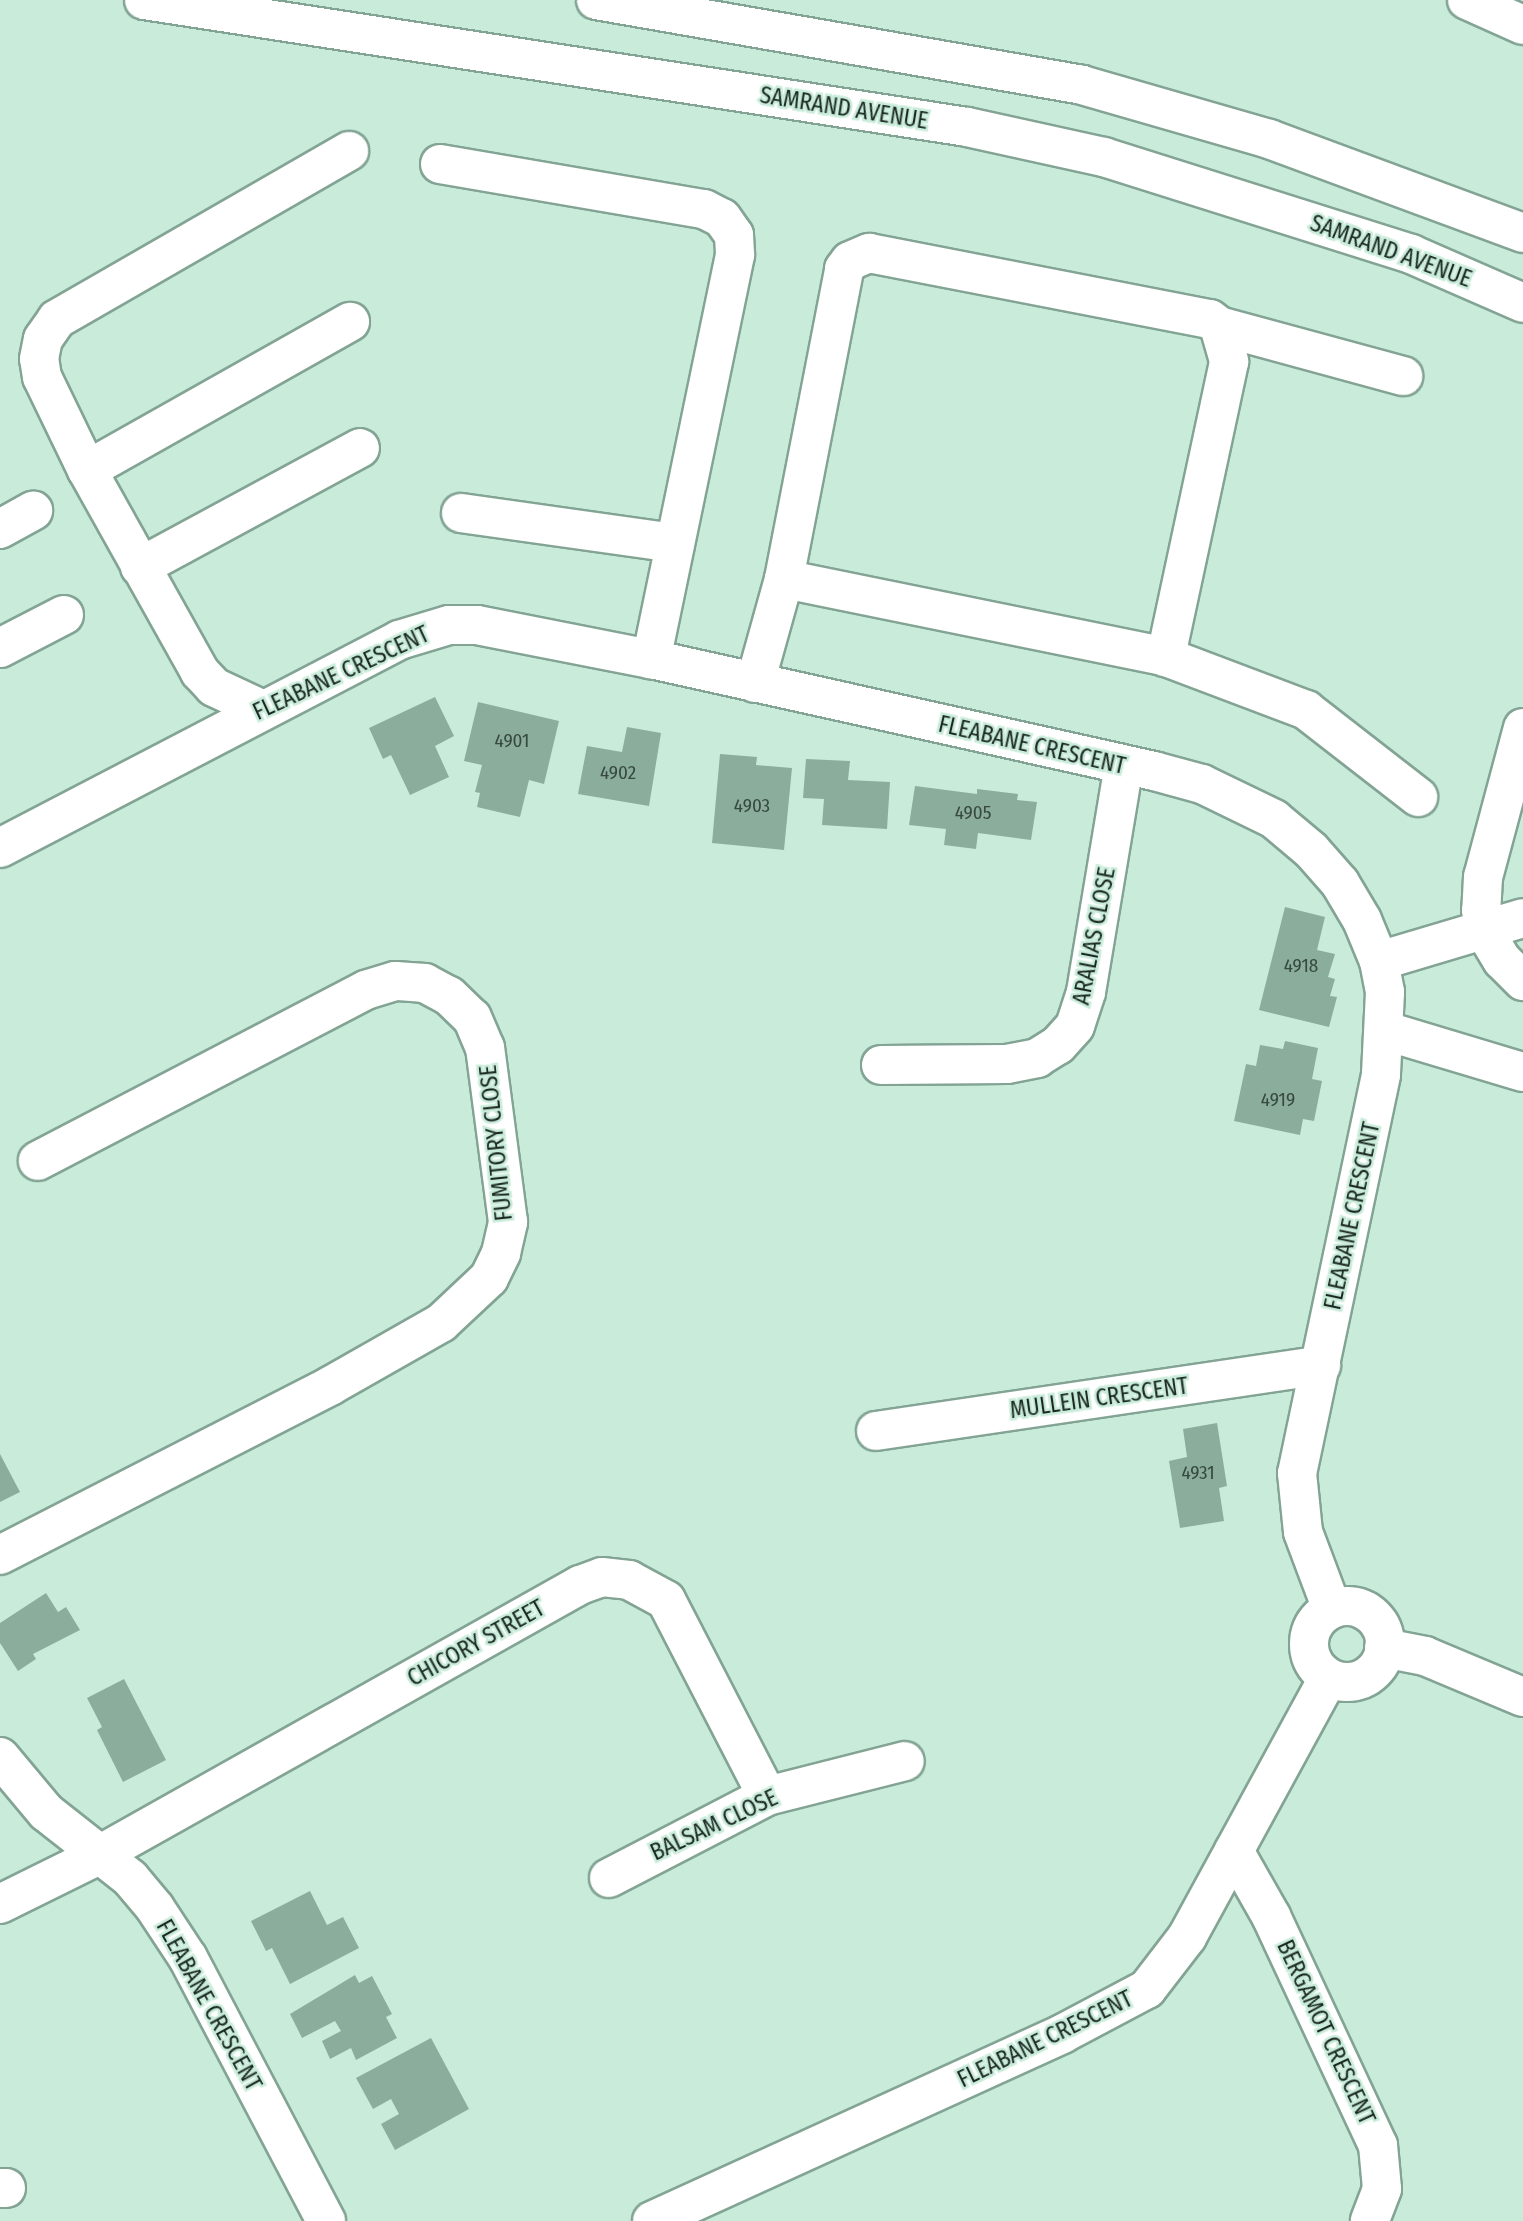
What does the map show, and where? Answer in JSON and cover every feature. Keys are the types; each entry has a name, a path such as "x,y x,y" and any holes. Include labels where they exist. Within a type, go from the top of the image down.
{"street":[{"name":"SAMRAND AVENUE","path":"144,0 967,127 1092,154 1226,192 1411,254 1523,303"},
{"path":"596,0 1082,85 1269,139 1523,233"},
{"path":"1467,0 1523,25"},
{"path":"261,709 214,687 200,672 88,470 42,377 39,359 43,339 57,319 349,151"},
{"path":"440,164 704,209 722,218 734,235 735,255 651,659"},
{"path":"755,683 784,579 844,269 850,261 880,252 1210,320 1219,326 1403,376"},
{"path":"88,470 351,322"},
{"path":"1166,657 1229,362 1219,326"},
{"path":"140,567 360,448"},
{"path":"0,529 33,511"},
{"path":"461,513 675,543"},
{"path":"784,579 1166,657 1306,710 1418,797"},
{"path":"0,648 64,615"},
{"name":"FLEABANE CRESCENT","path":"0,848 261,709 399,640 449,625 477,625 651,659 1124,765 1202,784 1274,819 1311,850 1340,883 1362,920 1379,961 1386,1031 1381,1075 1321,1365 1302,1441 1297,1496 1303,1532 1332,1609"},
{"path":"1523,729 1514,777 1483,877 1485,932 1502,960 1523,981"},
{"name":"ARALIAS CLOSE","path":"881,1065 1007,1064 1037,1058 1058,1045 1075,1026 1086,992 1124,765"},
{"path":"1379,961 1485,932 1523,918"},
{"name":"FUMITORY CLOSE","path":"0,1555 330,1386 441,1323 489,1278 501,1253 508,1222 485,1048 472,1018 449,996 425,983 395,981 366,990 38,1161"},
{"path":"1386,1031 1523,1072"},
{"name":"MULLEIN CRESCENT","path":"876,1431 1321,1365"},
{"name":"CHICORY STREET","path":"0,1904 100,1855 568,1591 602,1577 629,1580 666,1600 767,1796"},
{"path":"1349,1606 1366,1611 1378,1622 1384,1648 1375,1670 1361,1679 1344,1682 1328,1678 1315,1667 1309,1642 1318,1618 1332,1609 1349,1606"},
{"path":"1384,1648 1425,1656 1523,1697"},
{"name":"FLEABANE CRESCENT","path":"652,2221 1129,2001 1147,1989 1176,1955 1328,1678"},
{"name":"FLEABANE CRESCENT","path":"0,1756 46,1812 130,1878 188,1958 326,2221"},
{"name":"BALSAM CLOSE","path":"609,1878 767,1796 905,1761"},
{"name":"BERGAMOT CRESCENT","path":"1234,1852 1276,1926 1378,2145 1382,2189 1370,2221"}],"building":[{"path":"435,697 454,736 435,746 449,777 410,795 391,755 383,759 369,728"},
{"path":"478,702 559,721 544,784 529,780 520,817 477,807 480,793 475,792 482,765 464,761"},
{"path":"627,727 661,733 649,806 578,794 587,746 622,752"},
{"path":"720,754 757,757 756,765 792,768 784,850 712,843"},
{"path":"806,759 850,761 848,780 890,782 887,829 822,825 824,799 803,798"},
{"path":"915,786 977,794 977,789 1018,794 1017,800 1037,802 1031,840 978,833 976,849 944,845 946,829 909,825"},
{"path":"1285,907 1325,917 1317,950 1335,954 1328,977 1335,979 1330,996 1337,997 1329,1027 1259,1010"},
{"path":"1285,1041 1318,1048 1312,1079 1322,1081 1314,1121 1303,1119 1300,1135 1234,1121 1246,1064 1256,1066 1260,1045 1283,1049"},
{"path":"1217,1423 1227,1486 1219,1488 1224,1521 1180,1528 1169,1461 1187,1457 1183,1429"},
{"path":"0,1454 20,1492 0,1502"},
{"path":"46,1593 58,1612 66,1607 80,1630 33,1654 36,1659 18,1671 0,1643 0,1623"},
{"path":"124,1679 166,1760 123,1782 97,1730 102,1727 87,1698"},
{"path":"310,1891 327,1925 343,1917 359,1948 290,1984 272,1948 266,1951 251,1921"},
{"path":"355,1975 359,1983 372,1976 392,2014 386,2017 397,2038 356,2060 351,2048 330,2059 322,2041 341,2031 335,2021 302,2038 290,2014"},
{"path":"431,2038 469,2109 395,2150 381,2124 399,2114 391,2099 373,2109 356,2078"}]}
